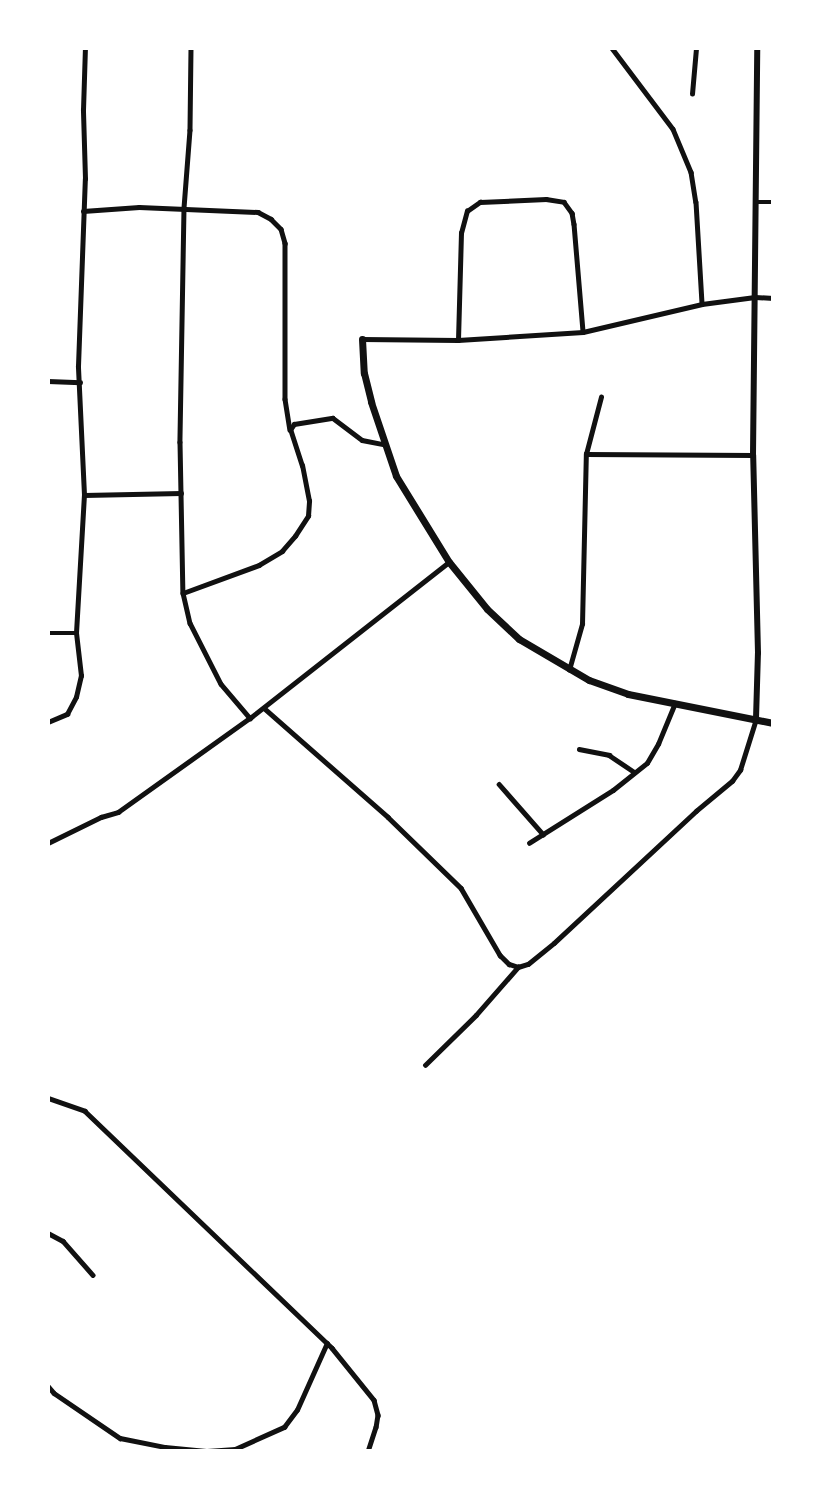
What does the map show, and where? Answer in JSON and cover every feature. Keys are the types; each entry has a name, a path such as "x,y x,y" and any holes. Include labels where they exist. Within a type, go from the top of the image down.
{"main road":[{"path":"362,339 364,373 383,444 414,508 449,562 487,609 519,639 569,670 628,694 773,723"}],"street":[{"path":"48,722 68,714 76,697 81,676 76,633 84,495 79,304 83,211 85,48"},
{"path":"191,48 190,130 184,208 181,493 183,593 190,623 216,675 250,718"},
{"path":"612,48 674,129 691,172 696,202 702,304"},
{"path":"693,94 696,48"},
{"path":"425,1065 476,1016 518,967 528,964 554,943 696,811 732,782 740,770 756,719 758,653 753,455 757,48"},
{"path":"458,340 461,233 467,211 480,202 546,200 564,202 572,213 574,224 583,332"},
{"path":"757,202 773,202"},
{"path":"83,211 139,207 258,212 271,219 281,229 285,243 285,399 290,430 302,466 309,501 308,516 295,537 282,551 259,565 183,593"},
{"path":"362,339 458,340 583,332 702,304 755,297 773,298"},
{"path":"48,381 80,381"},
{"path":"569,670 582,624 586,454 601,397"},
{"path":"290,430 294,424 333,418 362,440 383,444"},
{"path":"586,454 753,455"},
{"path":"84,495 181,493"},
{"path":"48,843 101,817 118,812 264,708 449,562"},
{"path":"48,633 76,633"},
{"path":"529,843 613,790 647,763 658,744 675,703"},
{"path":"264,708 388,817 461,888 500,956 509,964 518,967"},
{"path":"579,749 609,755 634,772"},
{"path":"499,784 543,834"},
{"path":"48,1098 85,1111 327,1343 374,1400 378,1414 368,1451"},
{"path":"48,1233 63,1241 93,1275"},
{"path":"48,1386 54,1393 120,1438 165,1447 206,1451 235,1449 284,1426 297,1410 327,1343"}]}
